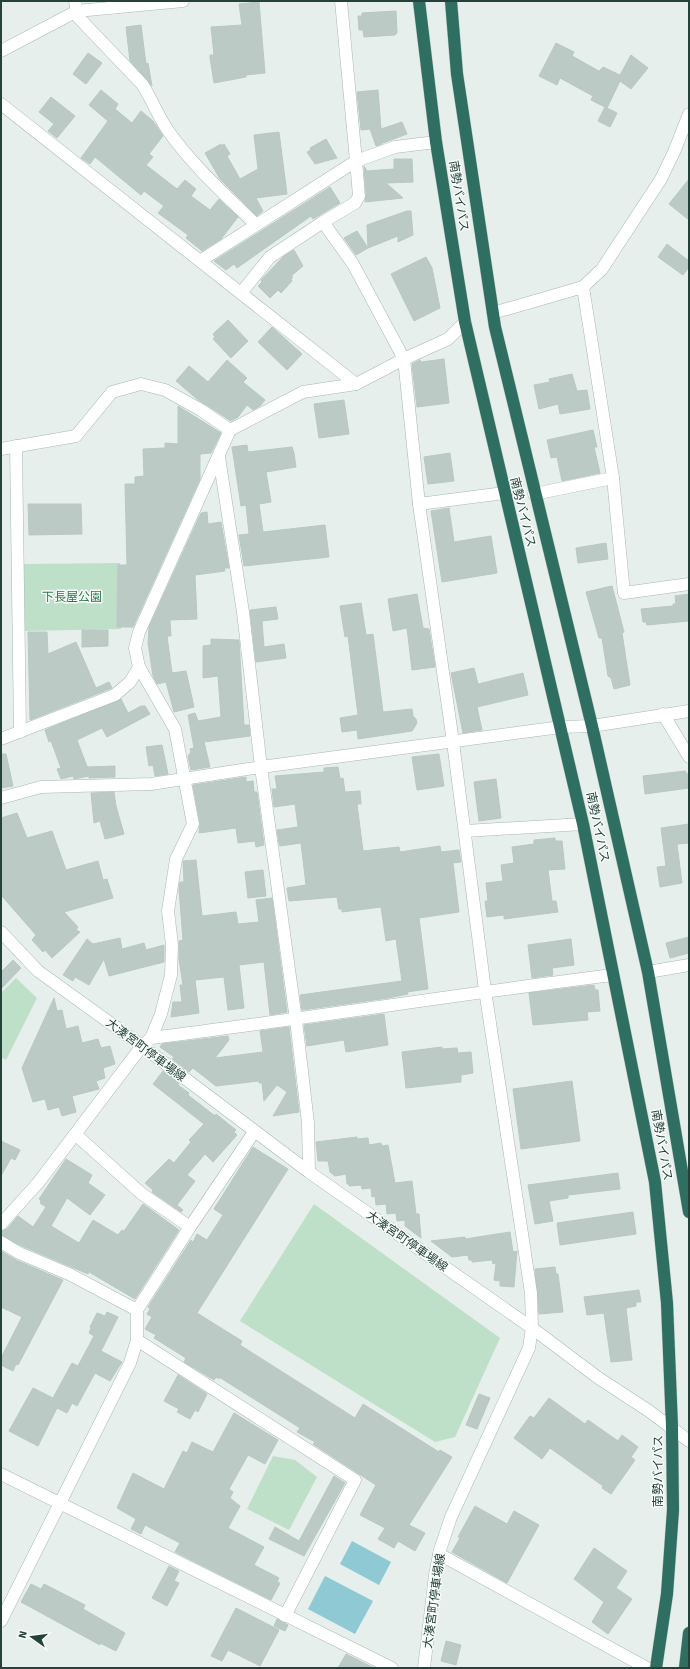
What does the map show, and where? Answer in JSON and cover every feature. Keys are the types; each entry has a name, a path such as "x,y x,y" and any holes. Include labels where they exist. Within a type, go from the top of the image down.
{"highway":[{"name":"南勢バイパス","path":"419,1 436,142 465,322 583,824 613,975 633,1065 655,1182 667,1303 672,1427 673,1510 667,1594 656,1668"},
{"name":"南勢バイパス","path":"451,1 457,74 492,313 534,494 592,726 648,972 689,1212"},
{"path":"685,1668 689,1634"}],"street":[{"path":"1,51 76,6 183,1"},
{"path":"241,293 270,257 355,203 359,196 341,1"},
{"path":"76,6 78,17 142,84 150,96 168,132 189,157 255,224"},
{"path":"1,104 356,384"},
{"path":"492,313 583,287 602,269 661,179 674,152 689,114"},
{"path":"200,261 255,224 356,161 395,147 436,142"},
{"path":"323,222 353,264 404,359 419,504 453,742 485,990 531,1293 532,1328 597,1377 649,1411 689,1441"},
{"path":"583,287 613,478 624,593 689,584"},
{"path":"1,1224 38,1183 147,1042 161,1014 171,975 172,945 168,911 176,859 193,824 183,779 175,729 139,667 135,648 139,632 230,430 303,392 356,384 404,359 448,339 465,322"},
{"path":"1,449 76,436 112,392 141,384 164,390 201,410 230,430"},
{"path":"16,446 20,732"},
{"path":"219,457 243,612 261,767 296,1020 308,1123 309,1172"},
{"path":"534,494 613,478"},
{"path":"419,504 504,493"},
{"path":"1,739 115,695 130,682 139,667"},
{"path":"1,798 41,787 151,784 261,767 561,727 592,726 689,711"},
{"path":"663,714 689,757"},
{"path":"465,831 583,824"},
{"name":"大湊宮町停車場線","path":"1,932 38,971 147,1042 254,1132 532,1328 529,1348 451,1517 439,1554 435,1575 424,1668"},
{"path":"648,972 689,966"},
{"path":"147,1042 485,990 613,975"},
{"path":"1,1621 130,1363 137,1340 137,1310 190,1227 254,1132"},
{"path":"75,1134 142,1194 190,1227"},
{"path":"1,1242 19,1253 70,1274 137,1310"},
{"path":"137,1340 355,1480 285,1616"},
{"path":"1,1474 392,1668"},
{"path":"439,1554 629,1660 647,1668"}],"green space":[{"name":"下長屋公園","path":"120,563 121,629 24,631 24,564"},
{"path":"16,978 37,998 6,1060 1,1057 1,993"},
{"path":"314,1204 500,1338 455,1437 435,1442 240,1321"},
{"path":"273,1456 295,1460 317,1477 289,1530 247,1509"}],"water":[{"path":"352,1541 391,1562 379,1585 340,1564"},
{"path":"325,1576 373,1601 355,1634 308,1609"}],"building":[{"path":"259,2 265,73 246,75 246,77 214,83 210,58 210,55 214,55 211,27 242,25 239,4"},
{"path":"396,11 397,33 395,35 364,37 363,30 359,30 358,16 362,16 362,13"},
{"path":"141,25 146,64 148,63 152,86 130,61 126,27"},
{"path":"556,43 574,52 572,56 599,71 603,67 620,75 631,55 648,68 631,89 620,81 607,108 617,113 610,127 598,121 605,107 591,100 593,96 560,78 557,85 539,76"},
{"path":"88,53 102,63 86,84 73,74"},
{"path":"101,90 118,104 115,109 132,123 141,111 153,121 163,136 149,154 153,157 146,165 177,189 185,180 196,189 191,196 210,210 219,199 238,217 221,239 202,251 186,238 188,235 158,213 164,206 144,191 141,195 95,157 90,164 81,158 108,121 89,105"},
{"path":"378,90 381,129 402,122 407,134 383,143 382,139 382,144 376,146 370,129 361,130 357,92"},
{"path":"51,97 75,116 57,138 48,131 54,124 39,112"},
{"path":"279,132 287,194 256,198 263,211 257,216 220,179 205,153 221,144 221,146 224,144 230,154 227,156 240,179 258,169 254,135"},
{"path":"326,139 337,158 315,164 307,152 311,150 310,148"},
{"path":"394,159 412,159 413,182 386,183 403,198 365,202 364,166 367,171 394,169"},
{"path":"689,179 689,220 669,204"},
{"path":"330,187 340,203 313,219 311,216 237,268 234,264 226,270 214,261"},
{"path":"407,211 411,211 413,235 398,242 398,236 368,248 367,225"},
{"path":"357,231 368,248 356,255 344,238"},
{"path":"667,244 689,261 689,267 683,275 658,257"},
{"path":"294,250 303,266 291,276 293,277 291,279 292,281 281,293 278,290 270,298 258,286 262,282 261,280 284,256"},
{"path":"426,257 432,268 440,308 414,321 391,274"},
{"path":"228,320 248,341 231,358 213,339 215,337 213,334"},
{"path":"272,327 302,354 287,370 258,342"},
{"path":"444,359 449,403 417,407 412,364 420,360 421,362"},
{"path":"227,360 247,378 243,382 265,400 260,406 253,410 247,405 238,417 231,421 197,399 176,381 189,366 208,382"},
{"path":"572,374 577,391 587,390 590,409 560,414 558,404 539,409 534,385 550,382 549,379"},
{"path":"344,400 349,434 319,438 314,404"},
{"path":"178,406 221,433 211,453 200,454 200,479 133,627 117,627 118,565 127,565 125,484 135,484 135,477 144,476 143,449 165,448 165,443 178,444"},
{"path":"593,430 597,447 594,447 600,473 562,481 557,457 551,458 547,440"},
{"path":"247,445 248,452 292,447 294,453 296,467 266,472 271,502 259,504 263,532 325,525 329,557 244,566 239,535 249,534 246,505 241,506 232,447"},
{"path":"450,453 454,481 428,484 424,457"},
{"path":"28,504 81,504 82,534 29,535"},
{"path":"449,508 454,542 491,536 497,573 442,582 431,511"},
{"path":"207,512 208,524 221,522 229,568 224,568 225,571 195,575 197,619 170,620 171,636 167,636 172,673 186,671 194,707 174,712 166,682 157,684 153,676 148,643 149,627 201,513"},
{"path":"606,543 608,559 578,563 576,548"},
{"path":"612,586 624,632 622,633 630,685 614,689 611,678 608,676 602,638 599,638 586,592"},
{"path":"417,594 423,628 429,629 435,667 412,670 407,628 393,631 388,599"},
{"path":"689,594 689,621 647,625 646,622 643,622 641,609 673,606 673,604 676,604 675,596"},
{"path":"361,603 366,635 373,634 383,712 412,709 413,716 417,723 412,731 358,739 357,730 342,732 340,718 358,715 348,636 345,637 340,606"},
{"path":"276,607 278,619 262,621 264,647 284,644 286,658 256,662 250,610"},
{"path":"82,630 108,630 108,646 82,647"},
{"path":"28,632 47,632 48,654 76,642 96,688 109,682 112,688 30,720"},
{"path":"211,639 239,640 244,725 249,725 250,736 204,742 210,767 191,770 188,756 191,752 190,749 194,748 188,715 195,713 198,721 221,717 218,676 203,678 203,646 211,645"},
{"path":"474,668 478,684 523,673 528,695 477,707 482,730 463,733 451,673"},
{"path":"121,699 128,713 141,706 145,706 150,714 107,737 102,728 77,740 87,767 115,766 115,777 89,778 89,776 74,779 73,776 61,779 57,769 61,768 51,741 49,742 45,730"},
{"path":"162,745 168,774 155,776 153,765 149,766 146,747"},
{"path":"1,754 6,754 13,786 1,788"},
{"path":"439,754 444,786 417,790 412,757"},
{"path":"338,767 340,779 343,778 345,792 360,791 361,804 357,804 363,851 399,847 400,852 440,846 441,852 459,850 461,862 453,863 459,912 419,918 428,989 407,992 408,994 388,998 302,1010 300,995 402,981 396,939 386,941 381,907 342,912 342,909 339,909 337,897 289,901 287,888 306,885 301,843 280,846 279,843 277,830 298,827 295,804 274,807 272,789 277,789 275,776 324,772 324,768"},
{"path":"685,771 689,776 689,788 645,794 643,776"},
{"path":"246,777 246,782 253,781 254,792 257,792 264,845 256,847 255,841 238,843 236,828 199,833 200,823 193,785"},
{"path":"496,779 501,818 479,821 474,782"},
{"path":"114,792 116,806 124,834 105,839 100,821 94,823 91,793"},
{"path":"17,813 27,838 52,831 66,870 98,861 103,880 107,879 113,898 64,912 78,927 76,930 80,932 52,958 45,950 43,952 32,940 36,935 1,895 1,818"},
{"path":"689,824 689,843 677,844 682,883 660,887 657,867 666,866 661,828"},
{"path":"555,838 555,841 562,841 565,869 548,870 552,901 556,901 558,912 504,919 504,915 487,917 485,901 488,901 486,883 503,881 501,865 514,863 512,847 534,844 534,840"},
{"path":"196,860 202,916 236,912 238,924 259,922 256,900 272,898 287,1012 270,1015 264,962 239,965 244,1008 228,1010 224,977 195,980 199,1013 171,1017 173,1002 182,1002 180,985 183,985 179,959 179,941 183,940 179,889 180,882 184,882 183,861"},
{"path":"263,870 266,896 248,898 245,872"},
{"path":"689,937 689,953 670,958 666,943"},
{"path":"120,938 122,949 144,943 146,950 164,945 164,962 109,976 104,959 89,985 75,977 73,981 63,975 87,939 93,944"},
{"path":"571,939 574,965 552,968 553,975 532,978 528,945"},
{"path":"13,960 21,968 1,989 1,972"},
{"path":"594,985 595,990 598,990 600,1011 587,1012 588,1020 533,1025 529,993"},
{"path":"54,998 57,1011 62,1010 66,1029 78,1026 82,1043 98,1039 101,1048 110,1046 115,1064 103,1068 105,1078 96,1081 99,1089 72,1096 76,1112 62,1116 59,1107 48,1110 45,1099 33,1102 22,1068"},
{"path":"384,1014 388,1045 346,1052 344,1040 307,1046 304,1025"},
{"path":"289,1027 299,1112 273,1116 287,1092 277,1085 264,1101 262,1083 259,1083 259,1081 216,1086 193,1068 189,1072 172,1059 174,1057 160,1047 162,1044 228,1036 229,1040 215,1058 263,1052 260,1031"},
{"path":"442,1047 442,1049 457,1048 458,1053 471,1052 473,1073 461,1075 461,1082 406,1088 402,1052"},
{"path":"163,1071 179,1083 178,1085 189,1093 188,1095 236,1130 234,1132 237,1135 213,1162 205,1154 187,1175 195,1181 177,1205 183,1210 181,1212 152,1192 153,1190 145,1183 169,1159 174,1163 191,1142 189,1140 204,1124 153,1084"},
{"path":"572,1081 580,1141 521,1149 513,1089"},
{"path":"357,1137 357,1139 368,1138 369,1145 381,1143 382,1146 388,1145 395,1183 412,1181 416,1214 419,1214 421,1238 405,1226 405,1220 397,1221 396,1213 387,1214 386,1204 376,1205 375,1196 372,1197 371,1188 362,1189 361,1185 349,1186 349,1184 347,1184 346,1174 335,1176 330,1172 328,1161 318,1161 316,1142"},
{"path":"1,1141 20,1150 15,1160 11,1158 1,1176"},
{"path":"253,1147 288,1169 197,1313 242,1341 240,1345 355,1418 363,1404 439,1452 440,1450 452,1457 409,1525 425,1533 415,1551 398,1541 394,1548 378,1539 385,1528 360,1515 376,1485 313,1444 315,1442 297,1432 300,1428 219,1377 219,1379 216,1377 214,1380 184,1362 186,1358 154,1338 156,1335 145,1329 152,1317 147,1314 150,1309 148,1307 191,1240 193,1242 197,1234 207,1240 223,1215 214,1209"},
{"path":"66,1159 92,1175 88,1183 105,1195 90,1215 67,1198 51,1226 79,1243 93,1220 118,1235 122,1230 124,1231 143,1204 179,1230 135,1299 89,1272 88,1274 22,1246 1,1235 1,1231 7,1229 18,1216 33,1227 46,1207 40,1203 41,1201 39,1199"},
{"path":"618,1173 620,1189 568,1195 568,1198 549,1201 553,1221 535,1224 528,1185"},
{"path":"633,1212 636,1234 560,1245 557,1223"},
{"path":"510,1232 513,1252 517,1251 514,1287 500,1286 500,1281 494,1280 496,1263 493,1264 492,1260 472,1262 472,1260 469,1260 468,1255 452,1257 431,1241 465,1237 465,1239"},
{"path":"1,1251 16,1260 63,1280 18,1365 16,1364 13,1371 1,1365 1,1358 22,1317 1,1307"},
{"path":"555,1267 556,1274 558,1274 563,1312 539,1314 535,1269"},
{"path":"639,1290 641,1302 636,1302 636,1306 626,1308 632,1360 611,1362 604,1313 587,1315 584,1297"},
{"path":"107,1312 118,1317 101,1351 122,1362 110,1381 95,1373 77,1406 72,1403 67,1413 57,1408 38,1446 9,1431 33,1388 53,1398 72,1363 78,1366 94,1336 89,1333 90,1327 97,1313 105,1316"},
{"path":"178,1375 207,1394 198,1412 195,1410 190,1419 177,1412 179,1409 164,1401"},
{"path":"479,1394 490,1398 477,1429 466,1425"},
{"path":"549,1398 585,1424 588,1420 618,1441 622,1435 638,1447 631,1457 635,1460 611,1494 602,1488 603,1486 550,1448 542,1459 514,1438 530,1416 534,1418"},
{"path":"234,1413 278,1440 265,1464 248,1455 229,1489 233,1492 230,1498 240,1506 228,1528 264,1547 254,1565 279,1578 277,1582 280,1583 271,1600 175,1552 180,1543 145,1525 141,1534 131,1529 136,1519 117,1508 133,1473 164,1489 183,1451 187,1453 192,1442 213,1452"},
{"path":"334,1476 345,1483 304,1556 269,1539 275,1527 299,1541"},
{"path":"475,1506 507,1524 514,1511 539,1525 507,1583 452,1552 460,1538 458,1537"},
{"path":"594,1548 627,1571 616,1588 632,1599 608,1634 592,1622 604,1602 574,1579"},
{"path":"169,1566 179,1571 174,1581 179,1583 167,1606 152,1598"},
{"path":"31,1584 41,1589 44,1584 85,1605 83,1609 125,1633 116,1651 100,1643 100,1645 21,1602"},
{"path":"236,1608 279,1630 260,1666 228,1650 222,1661 211,1656"},
{"path":"277,1619 288,1625 285,1631 274,1626"},
{"path":"446,1641 461,1645 456,1665 441,1661"},
{"path":"346,1654 372,1667 375,1668 338,1668"}]}
